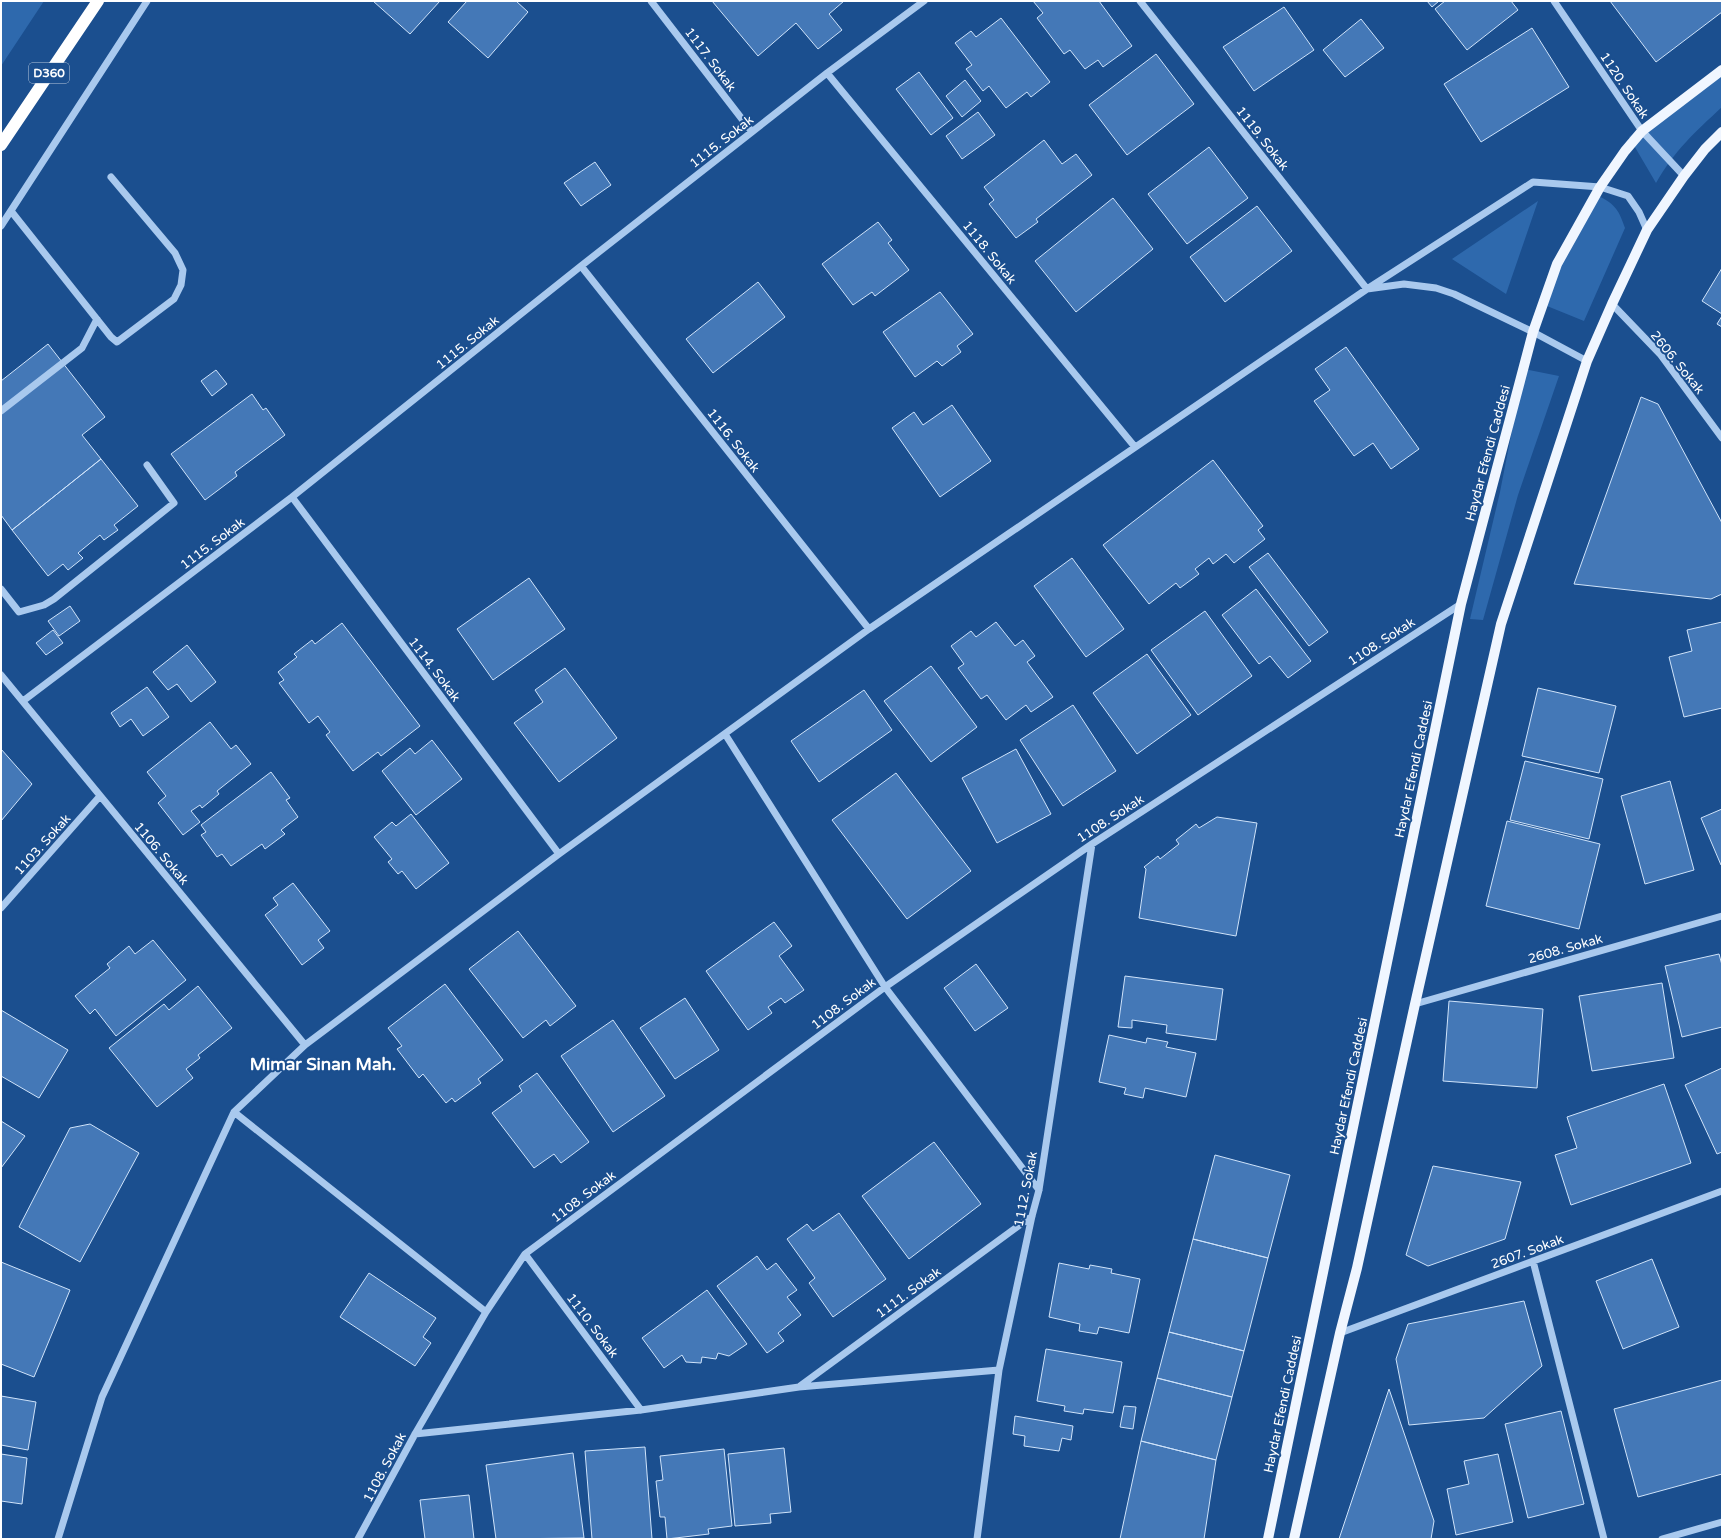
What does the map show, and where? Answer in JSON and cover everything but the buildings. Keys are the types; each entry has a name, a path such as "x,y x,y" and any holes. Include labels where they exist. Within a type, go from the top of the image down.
{"highway":[{"name":"D360","path":"1,146 98,1"}],"main road":[{"name":"Haydar Efendi Caddesi","path":"1268,1539 1461,604 1533,332 1557,264 1600,187 1625,151 1642,131 1722,70"},
{"path":"1294,1539 1340,1333 1357,1268 1501,624 1587,361 1612,304 1647,230 1684,176 1705,149 1722,132"}],"street":[{"path":"1,226 147,1"},
{"name":"1117. Sokak","path":"651,1 752,132"},
{"name":"1115. Sokak","path":"23,701 292,497 581,266 827,73 924,1"},
{"name":"1119. Sokak","path":"1140,1 1368,289"},
{"name":"1120. Sokak","path":"1554,1 1642,131 1684,176"},
{"name":"1118. Sokak","path":"827,73 1135,447"},
{"path":"11,211 111,337 117,342 174,299 181,285 183,270 175,253 111,177"},
{"path":"58,1539 102,1397 234,1112 305,1045 559,854 869,629 1368,289 1534,182 1600,187 1628,196 1639,212 1647,230"},
{"name":"1116. Sokak","path":"581,266 869,629"},
{"path":"1368,289 1404,284 1436,288 1454,294 1533,332 1587,361"},
{"name":"2606. Sokak","path":"1612,304 1660,354 1722,438"},
{"path":"1,411 82,348 97,319"},
{"path":"1,589 19,612 44,605 54,599 174,504 147,465"},
{"name":"1114. Sokak","path":"292,497 559,854"},
{"name":"1108. Sokak","path":"358,1539 415,1434 486,1312 525,1254 885,987 1092,844 1461,604"},
{"name":"1106. Sokak","path":"1,675 305,1045"},
{"path":"725,734 885,987 1039,1190"},
{"name":"1103. Sokak","path":"1,908 100,796"},
{"name":"1112. Sokak","path":"976,1539 1000,1370 1032,1216 1039,1190 1092,844"},
{"name":"2608. Sokak","path":"1415,1004 1722,916"},
{"path":"234,1112 486,1312"},
{"name":"2607. Sokak","path":"1340,1333 1722,1191"},
{"name":"1111. Sokak","path":"798,1387 1032,1216"},
{"name":"1110. Sokak","path":"525,1254 641,1410"},
{"path":"1533,1261 1604,1539"},
{"path":"415,1434 641,1410 798,1387 1000,1370"},
{"path":"1662,1539 1722,1522"}],"shaded area":[{"path":"1,1 44,1 1,66"},
{"path":"1722,66 1722,107 1678,151 1656,183 1629,137"},
{"path":"1595,194 1614,207 1620,215 1625,228 1584,321 1547,306 1561,259"},
{"path":"1538,201 1506,294 1452,259"},
{"path":"1524,369 1559,376 1518,495 1483,620 1470,619 1500,492"}],"district":[{"name":"Mimar Sinan Mah.","path":"323,1064"}]}
